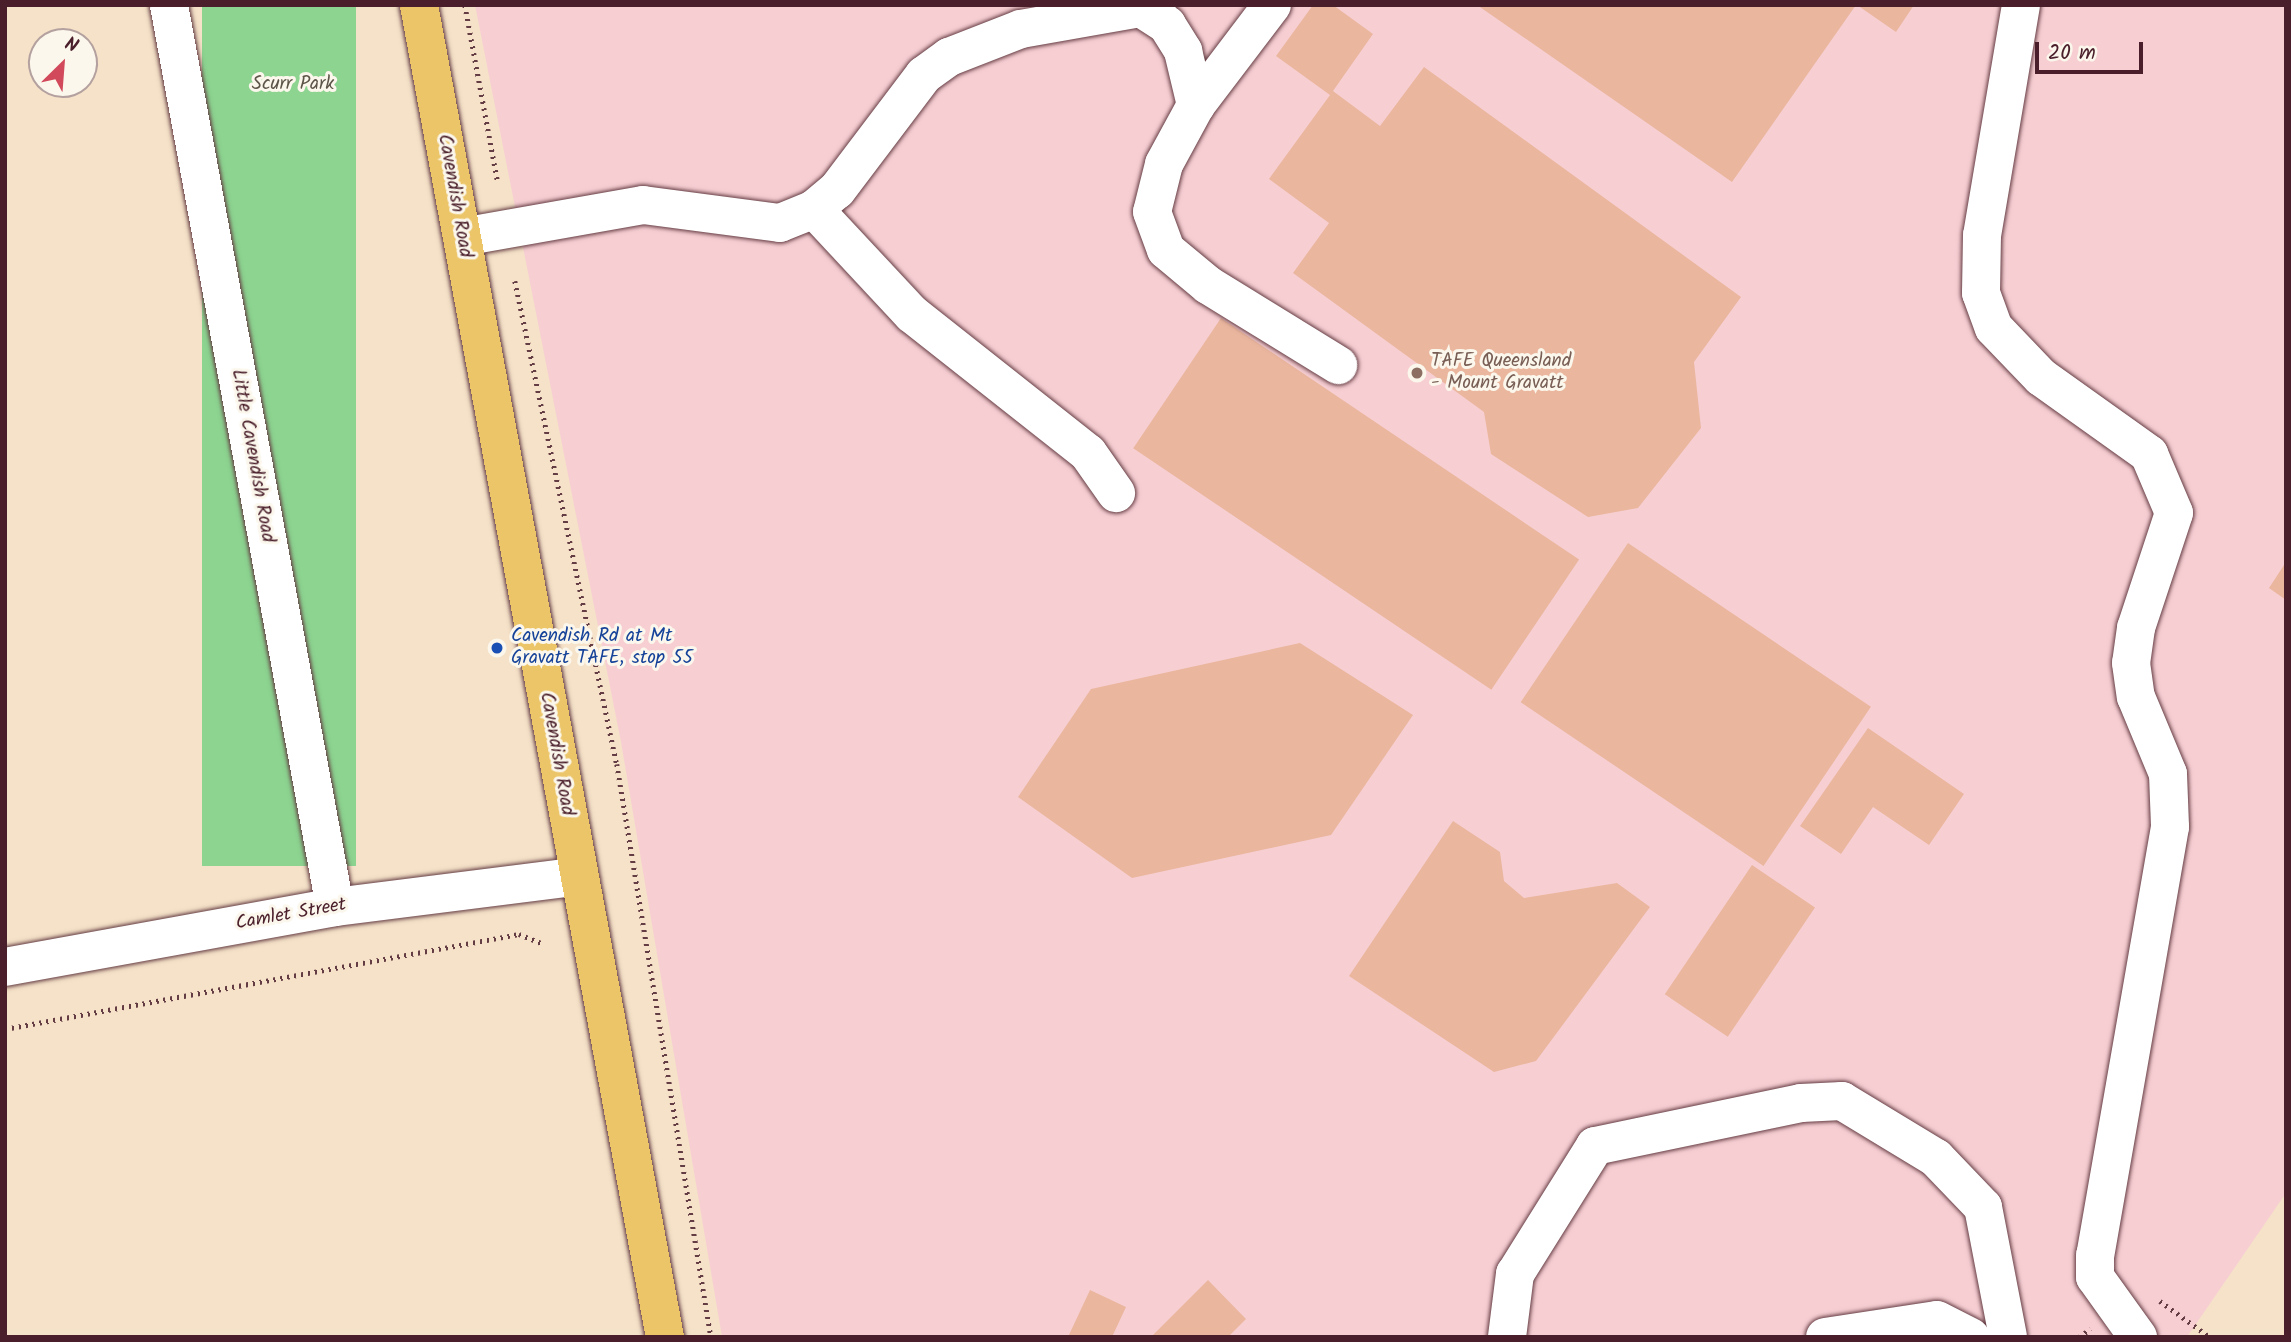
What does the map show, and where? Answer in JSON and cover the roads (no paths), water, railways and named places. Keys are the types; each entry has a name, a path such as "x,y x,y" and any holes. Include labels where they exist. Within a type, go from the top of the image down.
{"main road":[{"name":"Cavendish Road","path":"419,5 665,1337"}],"street":[{"name":"Little Cavendish Road","path":"169,5 335,906"},
{"path":"1272,5 1196,105 1164,164 1152,212 1166,250 1208,285 1338,365"},
{"path":"2021,5 1982,235 1981,293 1994,328 2040,377 2149,454 2174,513 2136,628 2131,663 2136,697 2168,774 2170,827 2095,1255 2095,1277 2131,1335"},
{"path":"462,237 643,205 780,223 814,209 837,190 925,75 949,57 1021,29 1149,7 1167,25 1183,51 1196,105"},
{"path":"814,209 912,314 1088,453 1116,493"},
{"name":"Camlet Street","path":"5,967 335,906 579,876"},
{"path":"1507,1337 1515,1275 1595,1146 1828,1101 1866,1113 1964,1180 1983,1207 2008,1337"},
{"path":"1825,1337 1937,1320 1971,1337"}],"place":[{"name":"TAFE Queensland - Mount Gravatt","path":"1417,373"},
{"name":"Cavendish Rd at Mt Gravatt TAFE, stop 55","path":"497,648"}],"park label":[{"name":"Scurr Park","path":"293,85"}]}
